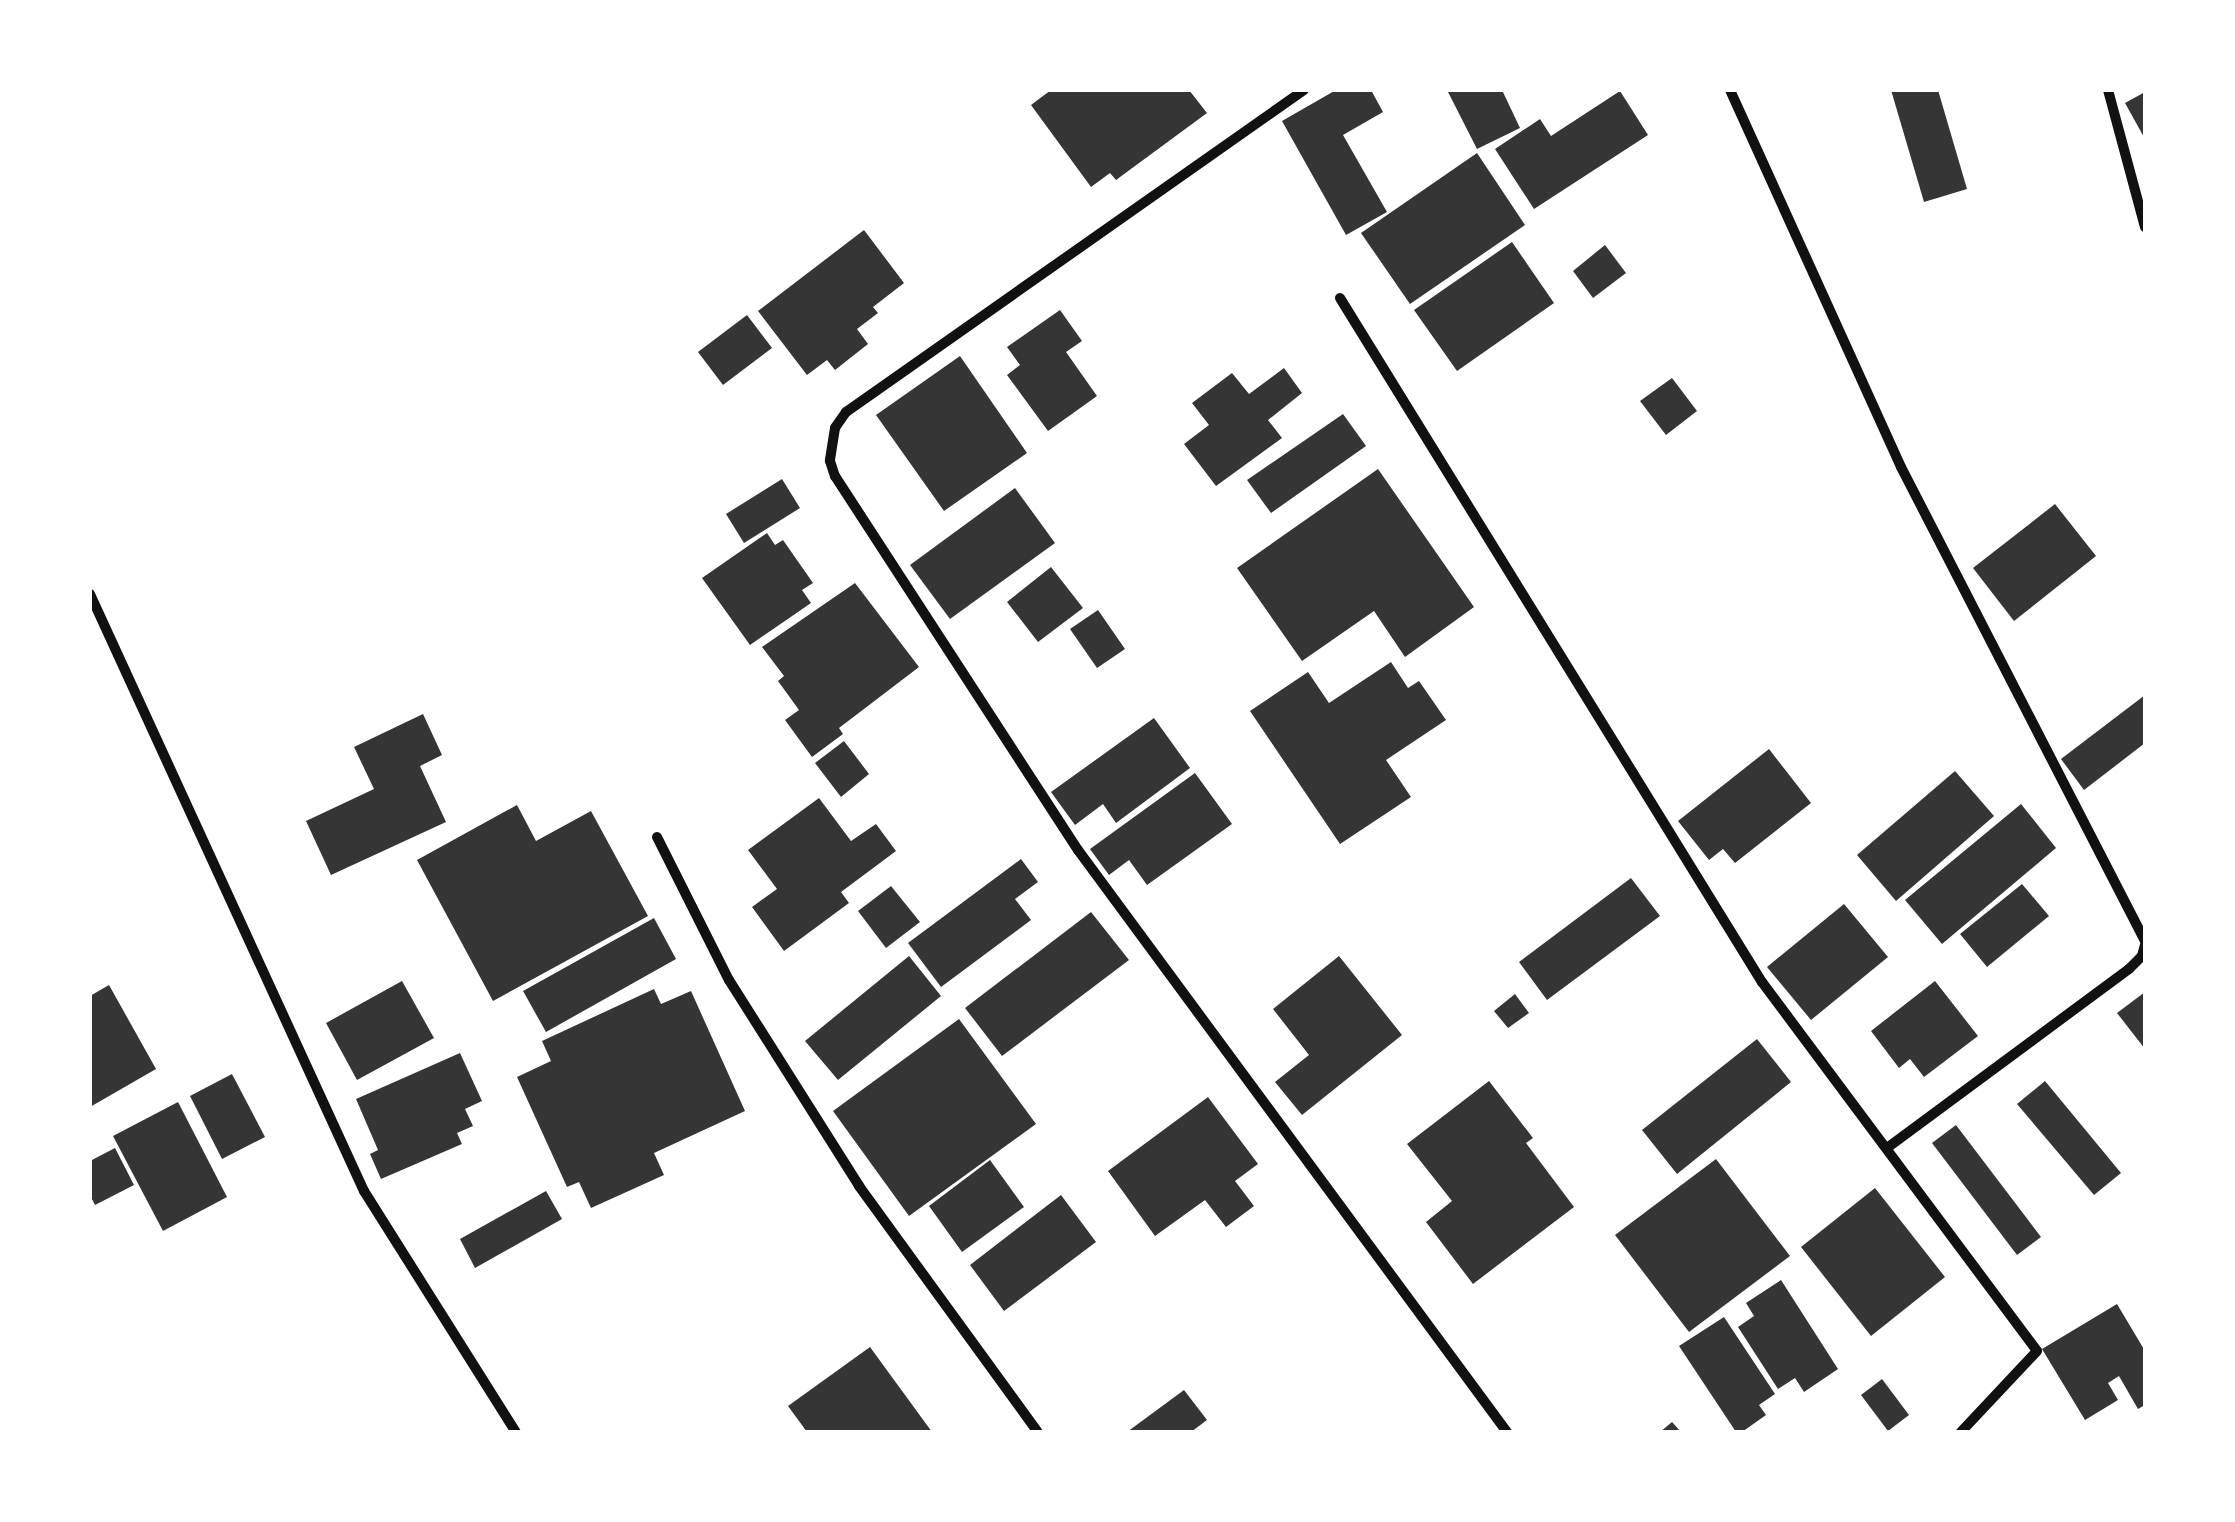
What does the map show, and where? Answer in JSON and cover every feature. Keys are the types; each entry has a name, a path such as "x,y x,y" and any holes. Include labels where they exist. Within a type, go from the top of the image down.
{"street":[{"path":"1304,90 846,412 835,428 830,461 834,476 1078,850 1508,1432"},
{"path":"1730,90 1901,467 2145,943 2142,956 2129,969 1887,1148"},
{"path":"2108,90 2145,227"},
{"path":"1340,298 1539,613 1726,927 2037,1351 1961,1432"},
{"path":"92,599 364,1191 516,1432"},
{"path":"657,838 728,980 859,1186 1038,1432"}],"building":[{"path":"1051,90 1189,90 1207,113 1116,180 1110,173 1091,187 1031,105"},
{"path":"1336,90 1371,90 1383,112 1343,135 1387,212 1346,235 1282,121"},
{"path":"1447,90 1502,90 1520,128 1477,149"},
{"path":"1891,90 1938,90 1967,189 1924,202"},
{"path":"1620,91 1648,135 1534,209 1495,149 1540,119 1551,136"},
{"path":"2145,92 2145,139 2125,103"},
{"path":"1477,153 1525,225 1410,304 1361,233"},
{"path":"864,230 904,283 873,307 878,313 857,329 868,344 835,370 827,360 807,375 758,311"},
{"path":"1512,242 1554,303 1457,371 1414,310"},
{"path":"1605,245 1626,273 1593,298 1573,271"},
{"path":"1060,310 1082,341 1066,352 1097,396 1048,431 1007,375 1020,365 1007,347"},
{"path":"747,315 772,348 723,385 698,352"},
{"path":"960,356 1027,453 944,511 876,415"},
{"path":"1284,368 1302,393 1268,420 1282,438 1216,486 1184,444 1209,425 1192,403 1232,373 1249,394"},
{"path":"1672,378 1697,411 1666,435 1640,401"},
{"path":"1343,414 1366,446 1271,513 1247,480"},
{"path":"1378,469 1474,607 1405,657 1374,611 1302,661 1237,568"},
{"path":"782,479 800,508 744,543 726,514"},
{"path":"1015,488 1055,543 950,619 910,565"},
{"path":"2055,504 2096,556 2014,621 1973,568"},
{"path":"767,533 775,545 783,540 813,583 802,590 811,603 750,645 702,578"},
{"path":"1051,567 1083,608 1038,642 1007,602"},
{"path":"855,583 919,667 839,728 843,734 812,757 785,720 799,710 778,681 784,676 762,647"},
{"path":"1098,610 1125,649 1097,668 1070,629"},
{"path":"1391,662 1408,688 1419,681 1446,720 1386,760 1411,797 1340,844 1250,711 1308,672 1329,703"},
{"path":"2145,695 2145,743 2084,790 2061,759"},
{"path":"423,714 442,755 420,766 446,822 331,875 306,821 374,789 354,747"},
{"path":"1154,718 1190,768 1116,823 1103,804 1075,825 1051,792"},
{"path":"844,741 869,774 841,797 815,763"},
{"path":"1769,749 1811,803 1735,863 1723,849 1709,860 1678,821"},
{"path":"1955,771 1994,816 1896,901 1857,855"},
{"path":"1195,773 1232,824 1147,885 1129,860 1109,875 1090,849"},
{"path":"819,798 851,841 876,824 896,851 841,892 849,903 784,951 752,907 777,889 748,850"},
{"path":"2021,804 2056,848 1942,944 1905,900"},
{"path":"517,805 536,841 591,811 648,916 493,1001 417,860"},
{"path":"1021,859 1038,882 1015,899 1031,920 941,987 908,943"},
{"path":"1631,878 1660,916 1547,1000 1519,962"},
{"path":"2022,884 2049,916 1987,967 1960,934"},
{"path":"891,886 920,922 886,948 858,911"},
{"path":"1844,904 1888,957 1811,1020 1767,967"},
{"path":"1091,912 1129,960 1002,1056 965,1008"},
{"path":"654,918 676,959 546,1032 523,991"},
{"path":"909,956 941,996 838,1080 805,1041"},
{"path":"1339,956 1402,1035 1302,1115 1275,1082 1309,1055 1273,1009"},
{"path":"402,981 434,1038 357,1080 326,1023"},
{"path":"1935,981 1978,1036 1924,1077 1910,1059 1899,1068 1871,1031"},
{"path":"109,985 156,1069 90,1107 90,996"},
{"path":"654,989 661,1004 691,991 745,1111 654,1153 664,1175 591,1208 579,1182 567,1187 517,1077 551,1061 542,1041"},
{"path":"2145,992 2145,1049 2117,1013"},
{"path":"1515,994 1529,1013 1508,1028 1494,1011"},
{"path":"959,1019 1036,1124 909,1216 833,1111"},
{"path":"1757,1039 1791,1082 1677,1174 1642,1130"},
{"path":"460,1053 482,1101 465,1109 473,1126 457,1133 462,1144 381,1179 370,1154 378,1150 356,1099"},
{"path":"232,1074 265,1137 222,1159 190,1096"},
{"path":"1489,1081 1533,1138 1526,1143 1574,1207 1473,1284 1426,1222 1452,1201 1407,1144"},
{"path":"2045,1081 2121,1173 2094,1195 2017,1104"},
{"path":"1208,1097 1258,1164 1235,1181 1254,1206 1226,1227 1205,1200 1155,1236 1108,1171"},
{"path":"178,1102 227,1197 163,1231 113,1136"},
{"path":"1956,1125 2041,1237 2017,1255 1932,1143"},
{"path":"115,1148 134,1185 95,1205 90,1195 90,1161"},
{"path":"1716,1159 1790,1256 1689,1332 1615,1235"},
{"path":"990,1160 1024,1207 962,1252 929,1206"},
{"path":"1875,1188 1945,1277 1871,1336 1801,1247"},
{"path":"546,1191 562,1219 475,1268 460,1239"},
{"path":"1061,1195 1096,1242 1004,1311 970,1265"},
{"path":"1781,1280 1838,1369 1804,1392 1795,1378 1778,1389 1738,1327 1754,1316 1746,1303"},
{"path":"2117,1304 2145,1351 2145,1405 2138,1409 2119,1376 2108,1383 2118,1400 2085,1420 2042,1349"},
{"path":"1724,1317 1775,1394 1759,1405 1766,1415 1742,1432 1736,1432 1679,1346"},
{"path":"870,1347 932,1432 807,1432 788,1406"},
{"path":"1882,1379 1909,1415 1888,1431 1861,1395"},
{"path":"1184,1390 1207,1420 1191,1432 1127,1432"},
{"path":"1672,1422 1681,1432 1660,1432"}]}
